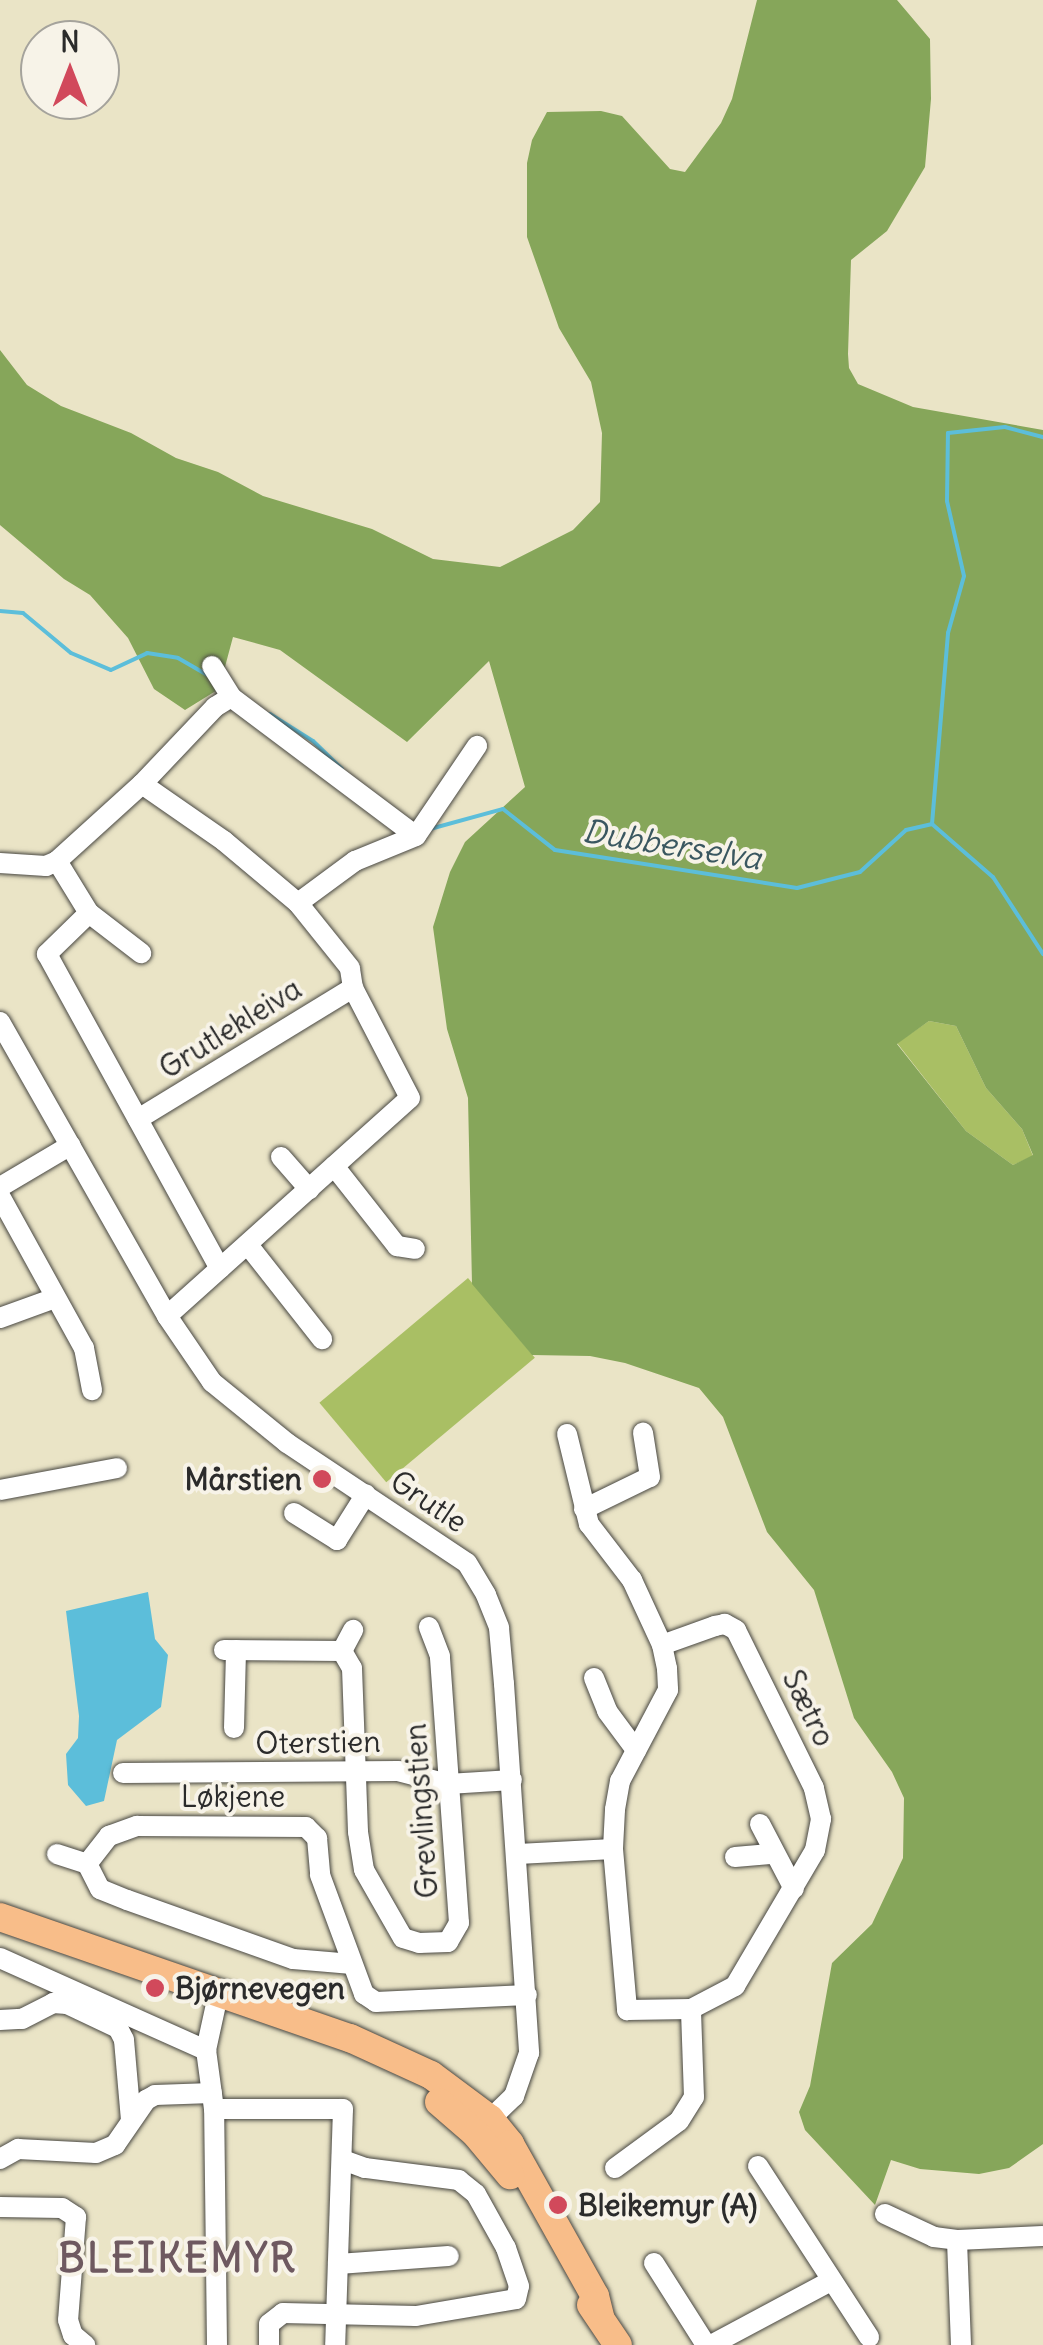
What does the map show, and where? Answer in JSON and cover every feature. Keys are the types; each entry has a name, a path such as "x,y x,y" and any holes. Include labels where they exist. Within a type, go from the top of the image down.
{"main road":[{"path":"0,1917 402,2059 483,2126 523,2166 618,2345"}],"street":[{"path":"212,666 231,697 416,836"},
{"path":"0,863 34,866 58,860 142,784 215,707 231,697"},
{"path":"298,903 355,860 416,836 477,746"},
{"path":"142,784 224,841 298,903 346,961 353,988 410,1098 167,1316"},
{"path":"58,860 88,913 141,953"},
{"name":"Grutlekleiva","path":"88,913 47,954 220,1269"},
{"name":"Grutlekleiva","path":"138,1119 353,988"},
{"name":"Grutle","path":"0,1022 167,1316 212,1382 286,1443 467,1564 486,1595 498,1628 512,1780 528,2053 514,2096 483,2126"},
{"path":"0,1186 71,1145"},
{"path":"281,1157 309,1189"},
{"path":"334,1166 398,1246 415,1249"},
{"path":"0,1196 84,1348 92,1390"},
{"path":"248,1245 322,1338"},
{"path":"0,1318 55,1298"},
{"path":"584,1510 650,1477 643,1433"},
{"name":"Sætro","path":"567,1434 584,1510 603,1545 632,1580 662,1646 668,1690 620,1781 613,1849 627,2010 690,2009 722,1995 746,1974 815,1850 821,1819 814,1788 742,1638 725,1624 662,1646"},
{"path":"0,1490 117,1468"},
{"path":"294,1513 337,1540 366,1494"},
{"name":"Grevlingstien","path":"342,1651 352,1668 364,1870 403,1938 419,1944 448,1942 459,1922 440,1656 429,1628"},
{"path":"234,1728 230,1650 342,1651 353,1630"},
{"path":"594,1678 606,1711 636,1750"},
{"name":"Oterstien","path":"123,1773 398,1771 448,1784 512,1780"},
{"path":"760,1824 794,1889"},
{"name":"Løkjene","path":"87,1864 109,1836 137,1826 306,1827 317,1838 320,1875 364,1994 376,2002 527,1995"},
{"path":"518,1854 613,1849"},
{"path":"58,1854 87,1864 100,1888 126,1900 293,1959 352,1964"},
{"path":"735,1857 773,1854"},
{"path":"0,1958 206,2050"},
{"path":"217,2345 213,2101 206,2050 218,1995"},
{"path":"0,2020 22,2019 53,2003 68,2004 118,2028 124,2040 132,2120"},
{"path":"616,2168 679,2121 694,2097 690,2009"},
{"path":"0,2159 18,2149 96,2152 115,2145 155,2095 343,2109 334,2345"},
{"path":"269,2345 270,2324 283,2313 334,2311 349,2317 416,2316 464,2304 516,2299 519,2286 494,2224 476,2194 458,2180 365,2168 343,2160"},
{"path":"758,2166 869,2337"},
{"path":"0,2207 62,2208 76,2217 68,2320 73,2335 85,2345"},
{"path":"885,2214 934,2238 1043,2236"},
{"path":"957,2240 962,2345"},
{"path":"338,2264 449,2256"},
{"path":"654,2263 709,2345 831,2281"}],"green space":[{"path":"757,0 897,0 930,39 931,99 925,167 887,231 851,260 849,368 858,384 913,407 1043,430 1043,2144 1009,2168 979,2174 920,2169 891,2160 875,2205 805,2130 799,2112 810,2086 832,1963 872,1924 903,1858 904,1798 892,1772 854,1718 814,1590 767,1532 723,1417 699,1388 625,1363 590,1356 532,1355 472,1284 468,1098 447,1029 433,927 450,872 465,842 525,787 489,661 407,742 280,650 233,637 219,689 185,710 154,689 128,638 90,595 64,579 0,525 0,350 27,385 61,406 131,433 176,458 218,472 263,496 372,529 433,559 500,567 573,530 600,502 602,433 591,382 559,328 527,237 527,163 532,140 547,112 601,111 622,116 670,169 685,172 721,123 732,99","holes":["929,1021 956,1026 986,1088 1022,1129 1033,1155 1013,1165 966,1131 897,1044"]},
{"path":"929,1021 956,1026 986,1088 1022,1129 1033,1156 1013,1165 966,1131 897,1043"},
{"path":"468,1278 535,1358 386,1482 319,1403"}],"water":[{"path":"148,1592 155,1639 168,1655 161,1707 117,1740 104,1801 86,1806 68,1785 66,1754 78,1738 79,1716 66,1611"}],"waterway":[{"path":"932,824 948,633 964,576 947,501 948,433 1005,427 1043,437"},
{"name":"Dubberselva","path":"0,611 23,613 71,653 111,670 147,653 178,658 207,675"},
{"name":"Dubberselva","path":"270,714 313,741 342,769"},
{"name":"Dubberselva","path":"430,829 503,809 555,850 797,888 860,872 906,830 932,824"},
{"path":"932,824 993,877 1043,954"}],"place":[{"name":"Mårstien","path":"322,1479"},
{"name":"Bjørnevegen","path":"155,1988"},
{"name":"Bleikemyr (A)","path":"558,2205"}],"district":[{"name":"BLEIKEMYR","path":"178,2258"}]}
